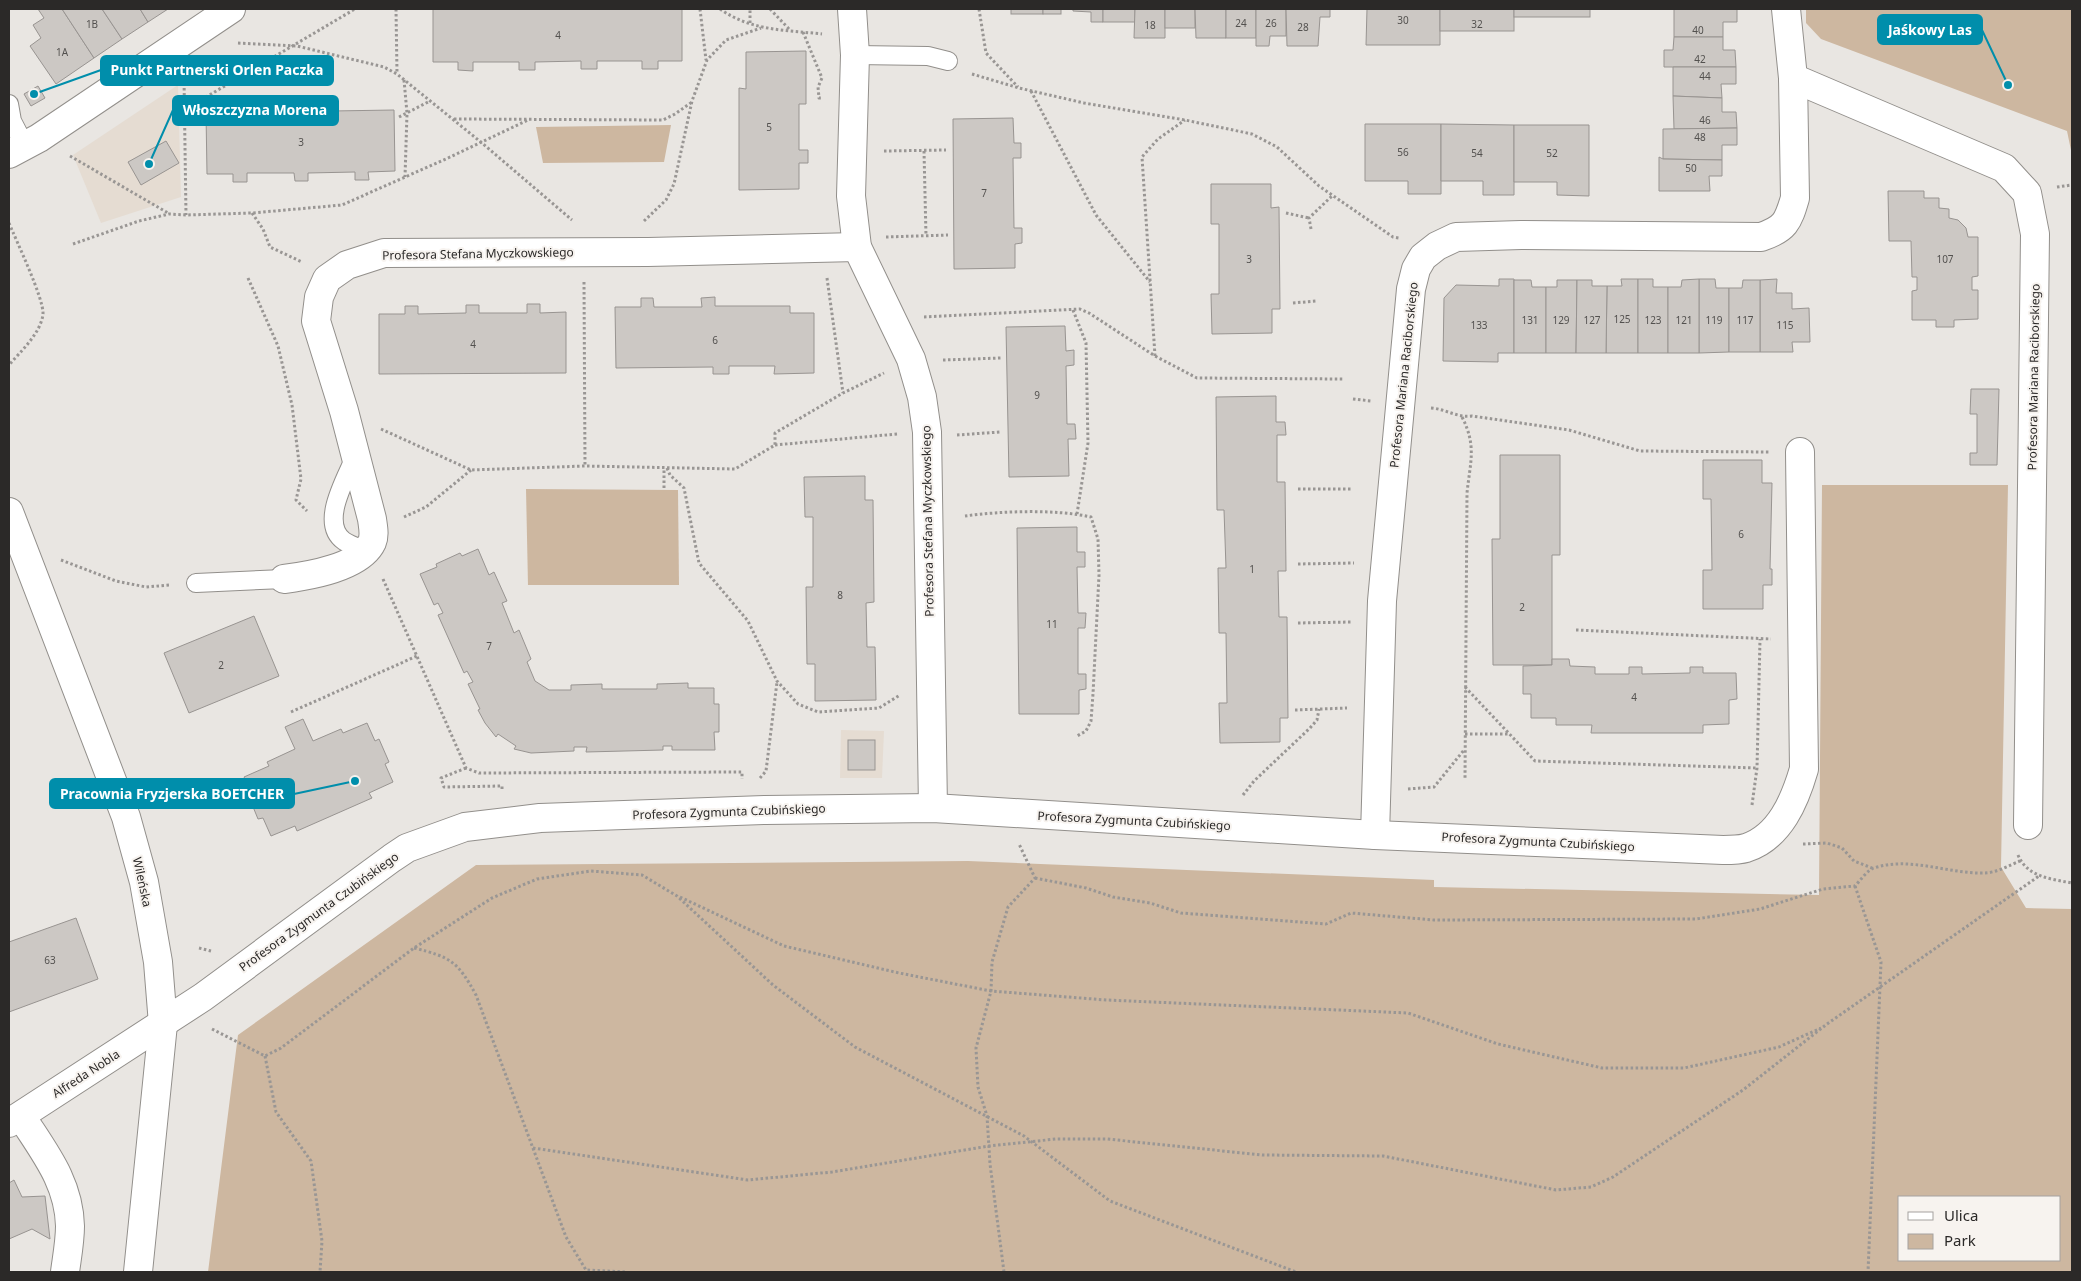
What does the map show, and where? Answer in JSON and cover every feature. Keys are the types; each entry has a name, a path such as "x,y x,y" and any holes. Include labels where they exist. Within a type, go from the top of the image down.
{"street":[{"path":"24,146 231,9"},
{"name":"Profesora Stefana Myczkowskiego","path":"852,9 855,49 851,196 869,242 894,322 912,363 922,397 927,434 933,808"},
{"name":"Profesora Mariana Raciborskiego","path":"1375,835 1382,601 1410,289 1423,257 1437,246 1456,237 1761,237 1777,232 1790,217 1795,198 1792,78 1786,9"},
{"name":"Profesora Mariana Raciborskiego","path":"1792,78 2004,168 2027,193 2035,234 2028,825"},
{"name":"Profesora Stefana Myczkowskiego","path":"327,278 347,265 384,253 584,252 869,242"},
{"path":"284,579 320,574 343,565 371,541 344,411 316,321 319,297 327,278"},
{"name":"Profesora Zygmunta Czubińskiego","path":"163,1024 204,997 407,848 465,827 540,818 765,810 933,808 1375,835 1722,850 1746,848 1768,835 1782,820 1796,795 1804,769 1800,452"},
{"name":"Wileńska","path":"9,512 126,817 144,882 158,962 163,1024 138,1272"},
{"name":"Alfreda Nobla","path":"15,1120 163,1024"},
{"path":"15,1120 57,1172 66,1197 70,1227 65,1272"}],"lane":[{"path":"855,49 928,56 948,62"},
{"path":"9,104 12,121 24,146"},
{"path":"355,457 334,508 333,521 335,529 343,541 371,541"},
{"path":"196,582 284,579"}],"path":[{"path":"184,110 355,9"},
{"path":"396,9 397,74"},
{"path":"700,9 707,60"},
{"path":"720,9 733,18 761,28 823,34 855,49"},
{"path":"750,9 750,23"},
{"path":"770,9 791,31"},
{"path":"979,9 986,53 1019,88"},
{"path":"648,216 666,200 674,184 692,101 707,60 726,40 761,28"},
{"path":"803,32 822,78 818,87 819,98 828,98"},
{"path":"231,42 293,46 384,67 397,74 453,119 570,218"},
{"path":"948,62 952,68 1019,88 1084,103 1185,120 1252,134 1277,147 1320,186 1393,237 1437,246"},
{"path":"184,72 186,215"},
{"path":"404,80 407,113 406,177"},
{"path":"1030,90 1096,215 1150,282"},
{"path":"399,117 430,101"},
{"path":"453,119 662,120 675,114 692,101"},
{"path":"73,244 139,221 169,214 252,213 342,205 482,143 528,120"},
{"path":"1155,356 1142,157 1158,139 1185,120"},
{"path":"24,146 169,214"},
{"path":"885,151 946,150"},
{"path":"924,151 926,236"},
{"path":"1309,218 1333,195"},
{"path":"252,213 263,229 270,248 312,265 327,278"},
{"path":"1286,213 1309,218"},
{"path":"1309,218 1311,229"},
{"path":"9,223 40,298 43,313 38,328 9,365"},
{"path":"869,242 948,235"},
{"path":"584,252 585,466"},
{"path":"834,275 826,273 843,393"},
{"path":"248,278 278,346 290,397 301,479 296,500 310,515 335,529"},
{"path":"1293,303 1316,301"},
{"path":"894,322 909,318 1080,309 1155,356 1197,378 1343,379"},
{"path":"1073,310 1086,343 1088,444 1077,514"},
{"path":"775,445 775,433 843,393 912,363 1001,358"},
{"path":"1430,408 1442,408 1462,417 1472,416 1569,430 1640,451 1800,452"},
{"path":"1462,417 1470,432 1473,452 1466,493 1464,779"},
{"path":"372,425 471,470 585,466 735,470 775,445 927,434 1000,432"},
{"path":"664,488 665,468"},
{"path":"665,468 684,488 699,563 748,621 777,681 798,704 818,712 879,708 908,691"},
{"path":"466,768 383,579 383,556 371,541 426,507 471,470"},
{"path":"1298,488 1352,489"},
{"path":"965,516 1011,512 1077,514 1091,517 1098,539 1099,575 1091,721 1086,731 1077,736"},
{"path":"71,563 116,581 146,587 196,582"},
{"path":"1298,564 1354,563"},
{"path":"1298,623 1354,622"},
{"path":"1576,630 1802,640"},
{"path":"1746,848 1757,768 1760,639"},
{"path":"291,712 416,656"},
{"path":"757,782 766,771 777,681"},
{"path":"1465,687 1535,761 1757,768"},
{"path":"1295,710 1356,708"},
{"path":"1239,799 1254,781 1310,728 1317,720 1319,709"},
{"path":"1465,734 1509,734"},
{"path":"1416,788 1434,787 1465,749"},
{"path":"497,786 444,787 441,778 466,768 479,773 736,772"},
{"path":"1014,813 1020,844 1035,878"},
{"path":"2028,825 2019,832 2015,846 2020,861 2034,874 2072,883"},
{"path":"1772,830 1787,841 1803,844 1827,843 1842,848 1854,861 1872,868 1899,864 1987,874 2020,861"},
{"path":"1035,878 1086,888 1113,897 1150,903 1182,913 1326,924 1351,913 1434,920 1696,919 1760,909 1823,889 1855,886 1872,868"},
{"path":"265,1056 281,1048 414,948 492,898 537,878 591,871 642,875 677,896 784,946 899,973 991,991 1106,1000 1408,1013 1498,1044 1602,1068 1684,1068 1779,1047 1827,1024"},
{"path":"533,1148 748,1180 832,1172 988,1146 1032,1141 1107,1139 1262,1155 1383,1156 1556,1190 1591,1187 1613,1177 1743,1090 1827,1024 2039,876"},
{"path":"1004,1272 986,1116 978,1087 976,1048 991,991 992,962 1008,907 1035,878"},
{"path":"1855,886 1881,962 1868,1272"},
{"path":"677,896 772,984 855,1047 1032,1141 1110,1201 1296,1272"},
{"path":"199,948 215,952"},
{"path":"414,948 440,954 462,970 476,995 566,1237 586,1270 625,1272"},
{"path":"206,1026 265,1056"},
{"path":"265,1056 276,1112 311,1161 322,1241 320,1272"}],"shaded area":[{"path":"178,85 181,197 101,223 73,155"},
{"path":"841,730 884,731 882,778 840,778"}],"green space":[{"path":"1806,9 2072,9 2072,155 2067,131 1821,39 1806,23"},
{"path":"671,125 664,162 543,163 536,127"},
{"path":"1822,485 2008,485 2001,867 2026,908 2072,909 2072,1272 208,1272 238,1035 476,865 968,861 1434,880 1434,887 1819,895"},
{"path":"526,489 678,490 679,585 528,585"}],"building":[{"path":"38,9 62,9 94,58 56,84 30,46 41,38 33,25 44,18"},
{"path":"62,9 102,9 122,39 94,58"},
{"path":"102,9 140,9 148,22 122,39"},
{"path":"140,9 168,9 148,22"},
{"path":"433,9 682,9 682,61 658,61 658,69 642,69 642,61 597,61 597,69 581,69 581,61 535,62 535,70 519,70 519,62 473,62 473,71 458,70 458,62 433,62"},
{"path":"1011,9 1043,9 1043,14 1011,14"},
{"path":"1043,9 1061,9 1061,14 1043,14"},
{"path":"1073,9 1103,9 1103,22 1091,22 1091,12 1073,11"},
{"path":"1103,9 1135,9 1135,22 1103,22"},
{"path":"1135,9 1165,9 1165,38 1134,38"},
{"path":"1165,9 1195,9 1195,28 1165,28"},
{"path":"1195,9 1226,9 1226,38 1196,38"},
{"path":"1226,9 1256,9 1256,38 1226,38"},
{"path":"1256,9 1286,9 1286,36 1270,36 1269,46 1256,46"},
{"path":"1286,9 1330,9 1330,17 1320,17 1318,46 1287,46"},
{"path":"1367,9 1440,9 1440,45 1366,45"},
{"path":"1440,9 1514,9 1514,31 1440,31"},
{"path":"1514,9 1590,9 1590,17 1514,17"},
{"path":"1674,9 1737,9 1737,22 1723,22 1723,37 1674,37"},
{"path":"1674,37 1723,37 1723,50 1735,50 1736,67 1664,67 1664,50 1673,50"},
{"path":"806,51 806,104 799,104 799,150 808,150 808,163 799,163 799,189 739,190 739,88 746,89 746,52"},
{"path":"1673,67 1736,67 1736,84 1721,84 1722,98 1673,96"},
{"path":"38,86 45,98 31,106 24,94"},
{"path":"1673,96 1722,98 1722,112 1736,112 1737,128 1674,129"},
{"path":"394,110 395,171 368,172 369,180 355,180 355,172 308,173 308,181 295,181 294,173 247,173 247,182 233,182 233,174 207,174 206,113"},
{"path":"1013,118 1014,143 1021,143 1021,158 1013,158 1014,228 1022,228 1022,243 1015,244 1015,268 954,269 953,119"},
{"path":"1365,124 1441,124 1441,194 1408,194 1408,181 1365,181"},
{"path":"1441,124 1514,125 1514,195 1483,195 1483,181 1441,181"},
{"path":"1514,125 1589,125 1589,196 1557,195 1557,182 1514,182"},
{"path":"1737,128 1737,145 1722,145 1722,160 1663,159 1663,129"},
{"path":"166,141 179,163 141,185 128,162"},
{"path":"1659,157 1663,159 1722,160 1722,176 1709,176 1710,191 1659,191"},
{"path":"1211,184 1271,184 1271,208 1279,207 1280,309 1272,309 1272,333 1212,334 1211,294 1219,294 1219,224 1211,224"},
{"path":"1888,191 1924,191 1924,198 1939,198 1939,208 1949,209 1949,218 1958,220 1966,228 1968,237 1978,237 1978,276 1972,277 1972,290 1978,290 1978,319 1954,320 1954,327 1936,327 1936,320 1912,320 1912,291 1917,290 1917,277 1912,277 1911,241 1889,241"},
{"path":"1499,279 1514,279 1514,353 1498,353 1498,362 1443,361 1444,298 1456,285 1499,286"},
{"path":"1621,279 1638,279 1638,353 1606,353 1607,286 1622,286"},
{"path":"1638,279 1653,279 1653,287 1668,287 1668,353 1638,353"},
{"path":"1699,279 1715,279 1716,288 1729,288 1729,352 1699,353"},
{"path":"1699,279 1699,353 1668,353 1668,287 1681,287 1682,280"},
{"path":"1777,279 1776,293 1792,293 1792,309 1809,308 1810,342 1792,342 1793,352 1760,352 1760,280"},
{"path":"1514,280 1531,280 1532,287 1546,287 1546,353 1514,353"},
{"path":"1557,280 1577,280 1576,353 1546,353 1546,287 1557,287"},
{"path":"1577,280 1592,280 1592,286 1607,286 1606,353 1576,353"},
{"path":"1743,280 1760,280 1760,352 1729,352 1729,288 1742,288"},
{"path":"715,297 715,306 790,306 790,313 814,313 814,373 774,374 775,366 729,366 729,374 713,374 713,367 616,368 615,307 641,307 641,298 653,298 654,307 702,307 701,298"},
{"path":"527,304 540,304 540,313 566,312 566,373 379,374 379,314 405,314 405,306 418,306 418,314 466,313 466,305 479,305 479,313 527,313"},
{"path":"1065,326 1066,351 1074,350 1074,365 1066,366 1067,424 1075,424 1076,439 1068,439 1069,476 1009,477 1006,327"},
{"path":"1971,389 1999,389 1997,465 1970,465 1970,453 1977,453 1977,414 1970,414"},
{"path":"1276,396 1276,422 1285,422 1286,435 1277,435 1277,482 1285,482 1286,571 1278,571 1279,617 1287,617 1288,718 1280,718 1280,742 1220,743 1219,703 1227,703 1226,633 1219,633 1218,568 1226,568 1224,510 1217,510 1216,397"},
{"path":"1500,455 1560,455 1560,555 1552,555 1552,665 1493,665 1492,539 1500,539"},
{"path":"1703,460 1762,460 1762,483 1772,483 1770,569 1772,569 1772,585 1763,585 1763,609 1703,609 1703,570 1712,570 1711,499 1703,499"},
{"path":"865,476 865,500 873,500 874,602 866,603 867,647 875,647 876,700 815,701 815,664 807,664 806,587 813,587 813,517 805,517 804,477"},
{"path":"1077,527 1077,552 1085,552 1085,567 1077,567 1078,613 1086,613 1085,628 1078,628 1078,674 1086,674 1086,689 1079,690 1079,714 1019,714 1017,528"},
{"path":"478,549 489,575 494,572 507,601 502,603 514,633 519,630 531,659 527,662 535,681 549,690 571,690 571,685 602,684 602,689 657,689 657,684 688,683 688,688 714,688 714,704 719,704 719,732 714,732 715,750 672,750 672,746 663,746 663,750 586,752 587,747 574,747 574,751 531,753 514,749 516,746 498,734 496,737 478,710 480,709 468,684 473,682 467,671 464,673 438,615 443,613 438,603 434,605 420,574 437,567 436,564 460,553 462,556"},
{"path":"254,616 279,676 189,713 164,653"},
{"path":"1552,659 1569,659 1570,666 1595,667 1595,674 1629,674 1629,667 1642,667 1642,674 1690,673 1690,667 1703,667 1703,673 1736,673 1737,699 1729,700 1729,724 1703,725 1703,733 1591,733 1592,725 1556,725 1556,718 1531,718 1531,694 1523,694 1523,666 1552,665"},
{"path":"303,719 313,741 341,729 343,733 367,723 375,741 379,739 389,762 385,764 393,782 369,793 372,798 297,831 295,826 271,836 263,818 258,819 249,797 253,795 244,777 269,766 267,762 295,749 285,727"},
{"path":"848,740 875,740 875,770 848,770"},
{"path":"76,918 98,979 9,1012 9,942"},
{"path":"14,1180 22,1197 45,1196 50,1239 32,1229 9,1239 9,1183"}],"place":[{"name":"Jaśkowy Las","path":"2008,85"},
{"name":"Punkt Partnerski Orlen Paczka","path":"34,94"},
{"name":"Włoszczyzna Morena","path":"149,164"},
{"name":"Pracownia Fryzjerska BOETCHER","path":"355,781"}]}
